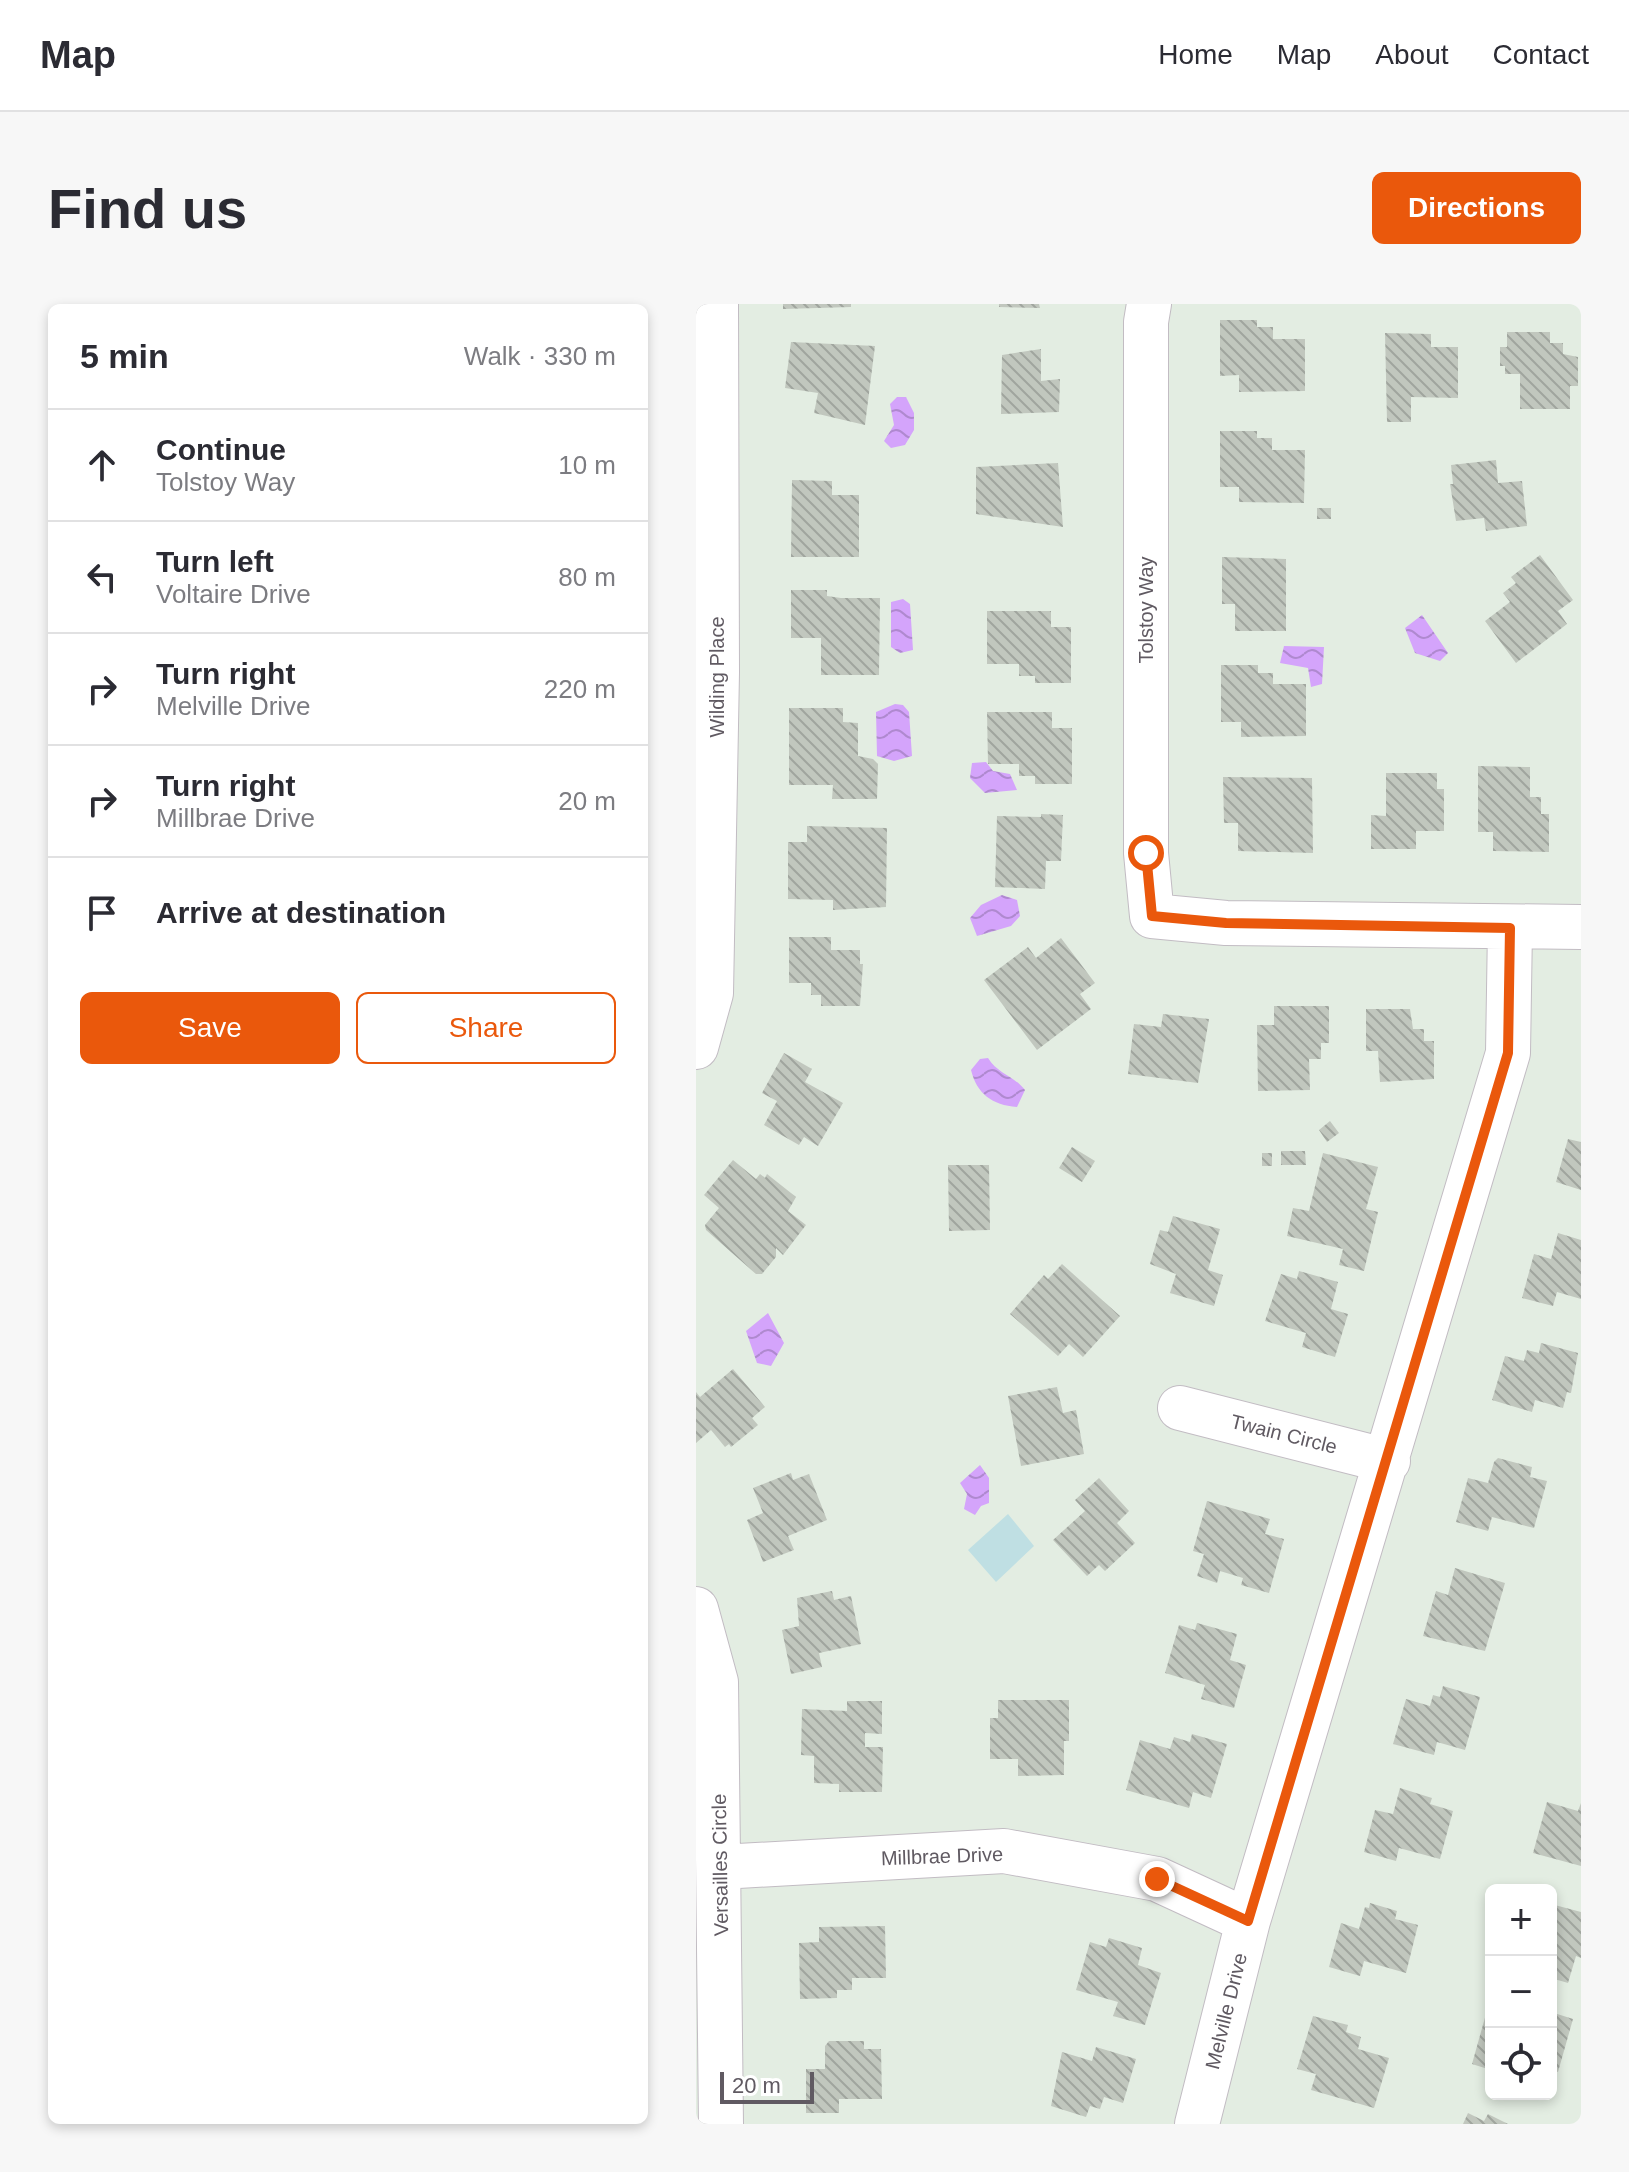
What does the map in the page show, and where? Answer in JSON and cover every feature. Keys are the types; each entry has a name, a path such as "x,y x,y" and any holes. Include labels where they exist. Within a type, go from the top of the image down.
{"street":[{"name":"Wilding Place","path":"696,1047 711,993 707,672 716,304"},
{"name":"Tolstoy Way","path":"1149,304 1146,322 1146,853 1152,916 1226,923 1510,928"},
{"path":"1510,928 1581,927"},
{"name":"Melville Drive","path":"1197,2124 1248,1921 1508,1053 1510,928"},
{"name":"Twain Circle","path":"1180,1408 1388,1461"},
{"name":"Versailles Circle","path":"696,1609 716,1682 721,1867 721,2124"},
{"name":"Millbrae Drive","path":"721,1867 1004,1851 1157,1879 1248,1921"}],"shaded area":[{"path":"1008,1514 1034,1546 996,1582 968,1550"}],"water":[{"path":"897,397 906,397 914,413 914,430 905,445 891,448 884,441 894,425 890,404"},
{"path":"903,599 910,604 913,650 900,653 891,647 891,602"},
{"path":"1422,615 1448,653 1440,661 1415,653 1405,628"},
{"path":"1284,646 1324,647 1322,684 1311,687 1308,668 1280,663"},
{"path":"895,704 903,705 909,712 912,756 894,761 877,756 876,712"},
{"path":"986,762 993,771 1010,774 1017,790 985,793 970,778 972,763"},
{"path":"1002,895 1017,900 1020,916 1011,926 977,936 970,918 981,905"},
{"path":"988,1058 1025,1090 1017,1107 993,1101 977,1086 971,1070 980,1059"},
{"path":"768,1313 784,1343 771,1366 757,1363 746,1331"},
{"path":"980,1465 989,1478 989,1503 981,1506 975,1515 964,1509 967,1494 960,1483"}],"building":[{"path":"783,304 851,304 851,307 783,309"},
{"path":"999,304 1039,304 1040,308 999,307"},
{"path":"1220,320 1257,320 1257,327 1273,327 1273,339 1305,339 1305,391 1239,392 1239,375 1220,376"},
{"path":"1507,332 1550,332 1550,343 1563,343 1563,354 1578,357 1578,386 1570,386 1570,409 1520,409 1520,374 1505,374 1505,366 1500,366 1500,347 1507,347"},
{"path":"1385,333 1431,334 1431,347 1458,347 1458,398 1411,397 1411,422 1387,422"},
{"path":"791,342 875,346 865,425 814,413 818,393 785,388"},
{"path":"1041,349 1041,381 1060,379 1059,412 1001,414 1002,355"},
{"path":"1220,431 1257,431 1257,438 1272,438 1272,450 1305,450 1304,503 1239,502 1239,487 1220,487"},
{"path":"1496,460 1498,483 1522,481 1527,526 1486,531 1484,518 1456,521 1450,484 1453,484 1451,465"},
{"path":"1058,463 1063,527 976,514 976,467"},
{"path":"792,480 832,481 832,495 859,495 859,557 791,557"},
{"path":"1317,508 1331,508 1331,519 1317,519"},
{"path":"1540,555 1573,600 1558,611 1567,624 1516,663 1485,621 1510,602 1503,593 1516,583 1511,577"},
{"path":"1222,557 1286,559 1286,631 1235,631 1235,604 1222,604"},
{"path":"791,590 827,590 827,596 841,598 880,598 879,675 821,675 821,638 791,638"},
{"path":"987,611 1051,611 1051,627 1071,627 1071,683 1035,683 1035,676 1019,676 1019,664 987,664"},
{"path":"1221,665 1258,665 1258,673 1273,673 1273,684 1306,684 1306,736 1241,737 1241,722 1221,722"},
{"path":"789,708 843,708 843,722 858,723 858,756 873,759 878,764 877,799 832,799 833,785 789,785"},
{"path":"987,712 1052,712 1052,728 1072,728 1072,784 1035,784 1035,776 1019,776 1019,764 988,764"},
{"path":"1478,766 1530,767 1530,797 1541,797 1541,814 1549,814 1549,852 1493,851 1493,832 1478,832"},
{"path":"1386,773 1437,773 1437,789 1444,789 1444,831 1416,831 1416,849 1371,849 1371,815 1386,816"},
{"path":"1223,777 1312,778 1313,853 1238,851 1238,823 1224,823"},
{"path":"1041,814 1063,815 1061,861 1046,861 1045,889 995,887 997,816 1041,817"},
{"path":"807,826 887,828 886,907 833,910 833,900 788,899 788,842 807,842"},
{"path":"789,937 831,937 831,950 860,950 860,964 863,964 860,1006 821,1006 821,995 811,995 811,983 789,983"},
{"path":"1061,938 1095,983 1080,994 1091,1009 1037,1050 984,980 1028,947 1036,958"},
{"path":"1274,1006 1329,1006 1329,1043 1321,1043 1321,1059 1309,1059 1310,1090 1258,1091 1257,1025 1274,1025"},
{"path":"1366,1009 1410,1009 1413,1029 1424,1029 1424,1041 1434,1041 1434,1079 1380,1082 1378,1051 1366,1051"},
{"path":"1163,1014 1209,1019 1198,1083 1128,1074 1134,1024 1161,1027"},
{"path":"784,1053 812,1069 805,1082 843,1103 818,1146 804,1137 799,1145 764,1125 777,1101 762,1093"},
{"path":"1330,1121 1339,1133 1327,1142 1319,1130"},
{"path":"1568,1139 1581,1142 1581,1190 1556,1182"},
{"path":"1072,1147 1095,1161 1082,1182 1059,1168"},
{"path":"1281,1151 1305,1151 1306,1165 1281,1165"},
{"path":"1262,1153 1272,1153 1272,1166 1262,1166"},
{"path":"1323,1153 1378,1167 1366,1209 1378,1212 1364,1271 1339,1265 1343,1249 1287,1236 1293,1208 1309,1211"},
{"path":"733,1160 756,1179 760,1174 765,1178 767,1174 796,1197 788,1211 806,1225 783,1255 776,1248 776,1257 762,1274 756,1274 706,1230 705,1225 719,1208 704,1195"},
{"path":"948,1165 989,1165 990,1230 949,1231"},
{"path":"1173,1216 1220,1229 1208,1270 1223,1275 1214,1306 1170,1293 1176,1274 1150,1264 1160,1230 1168,1232"},
{"path":"1558,1233 1581,1240 1581,1299 1557,1292 1553,1306 1522,1298 1534,1254 1551,1259"},
{"path":"1062,1264 1120,1316 1083,1357 1069,1344 1058,1356 1010,1314 1044,1275 1048,1279"},
{"path":"1299,1271 1338,1282 1331,1309 1348,1314 1335,1357 1302,1347 1306,1333 1265,1321 1281,1274 1297,1279"},
{"path":"1541,1343 1578,1353 1571,1393 1567,1392 1563,1408 1535,1400 1532,1412 1492,1400 1505,1356 1524,1361 1527,1350 1539,1353"},
{"path":"733,1369 765,1407 752,1418 758,1425 731,1447 729,1444 725,1447 711,1430 696,1443 696,1392 700,1397"},
{"path":"1057,1387 1063,1413 1076,1410 1084,1454 1021,1466 1008,1396"},
{"path":"1498,1458 1532,1467 1530,1477 1547,1481 1534,1528 1492,1517 1488,1531 1456,1522 1468,1478 1488,1483"},
{"path":"791,1473 793,1480 809,1474 827,1520 788,1536 794,1550 763,1562 747,1520 763,1513 753,1488"},
{"path":"1099,1478 1129,1511 1117,1523 1135,1543 1105,1571 1099,1565 1087,1576 1053,1540 1085,1511 1075,1500"},
{"path":"1207,1501 1270,1519 1265,1534 1284,1539 1269,1593 1241,1585 1243,1578 1220,1571 1217,1583 1197,1576 1204,1554 1193,1551"},
{"path":"1455,1568 1505,1583 1485,1651 1423,1636 1436,1591 1448,1595"},
{"path":"832,1591 834,1600 851,1596 861,1644 819,1653 822,1667 791,1674 782,1630 799,1626 797,1598"},
{"path":"1197,1623 1237,1634 1230,1660 1246,1665 1234,1708 1201,1699 1205,1685 1165,1673 1179,1625 1195,1630"},
{"path":"1443,1686 1480,1697 1465,1750 1437,1742 1434,1755 1393,1744 1406,1699 1430,1706 1433,1695 1440,1697"},
{"path":"998,1700 1069,1700 1069,1741 1064,1741 1064,1775 1018,1776 1018,1759 990,1759 990,1718 998,1718"},
{"path":"847,1701 882,1701 882,1734 865,1733 865,1747 883,1747 882,1792 839,1792 839,1784 814,1783 814,1756 801,1755 802,1709 847,1711"},
{"path":"1192,1734 1227,1744 1211,1798 1193,1792 1189,1808 1126,1790 1140,1740 1170,1749 1174,1737 1190,1742"},
{"path":"1400,1788 1432,1798 1430,1804 1453,1811 1440,1859 1399,1848 1396,1861 1364,1852 1375,1810 1393,1814"},
{"path":"1547,1802 1578,1811 1581,1803 1581,1866 1533,1853"},
{"path":"1370,1903 1397,1911 1395,1919 1418,1925 1406,1973 1364,1961 1360,1976 1329,1967 1341,1923 1359,1929 1365,1907 1369,1908"},
{"path":"1557,1906 1581,1912 1581,1958 1576,1956 1568,1983 1557,1980"},
{"path":"885,1926 886,1978 852,1978 852,1990 837,1990 837,1998 800,1999 799,1943 819,1942 819,1927"},
{"path":"1109,1938 1142,1948 1138,1965 1161,1973 1145,2025 1113,2016 1118,2002 1076,1990 1090,1942 1106,1947"},
{"path":"1557,2014 1573,2019 1557,2072"},
{"path":"1313,2016 1348,2025 1346,2032 1361,2037 1358,2049 1389,2058 1374,2108 1311,2090 1316,2074 1297,2069"},
{"path":"1485,2018 1485,2068 1472,2064"},
{"path":"829,2041 864,2041 864,2049 881,2049 882,2099 839,2099 839,2113 806,2113 806,2069 825,2069 825,2046"},
{"path":"1096,2047 1136,2059 1123,2103 1104,2097 1100,2109 1090,2106 1086,2117 1051,2106 1062,2052 1092,2061"},
{"path":"1468,2113 1484,2121 1488,2114 1508,2124 1463,2124"}],"route":[{"path":"1146,853 1152,916 1226,923 1510,928 1508,1053 1248,1921 1157,1879"}]}
